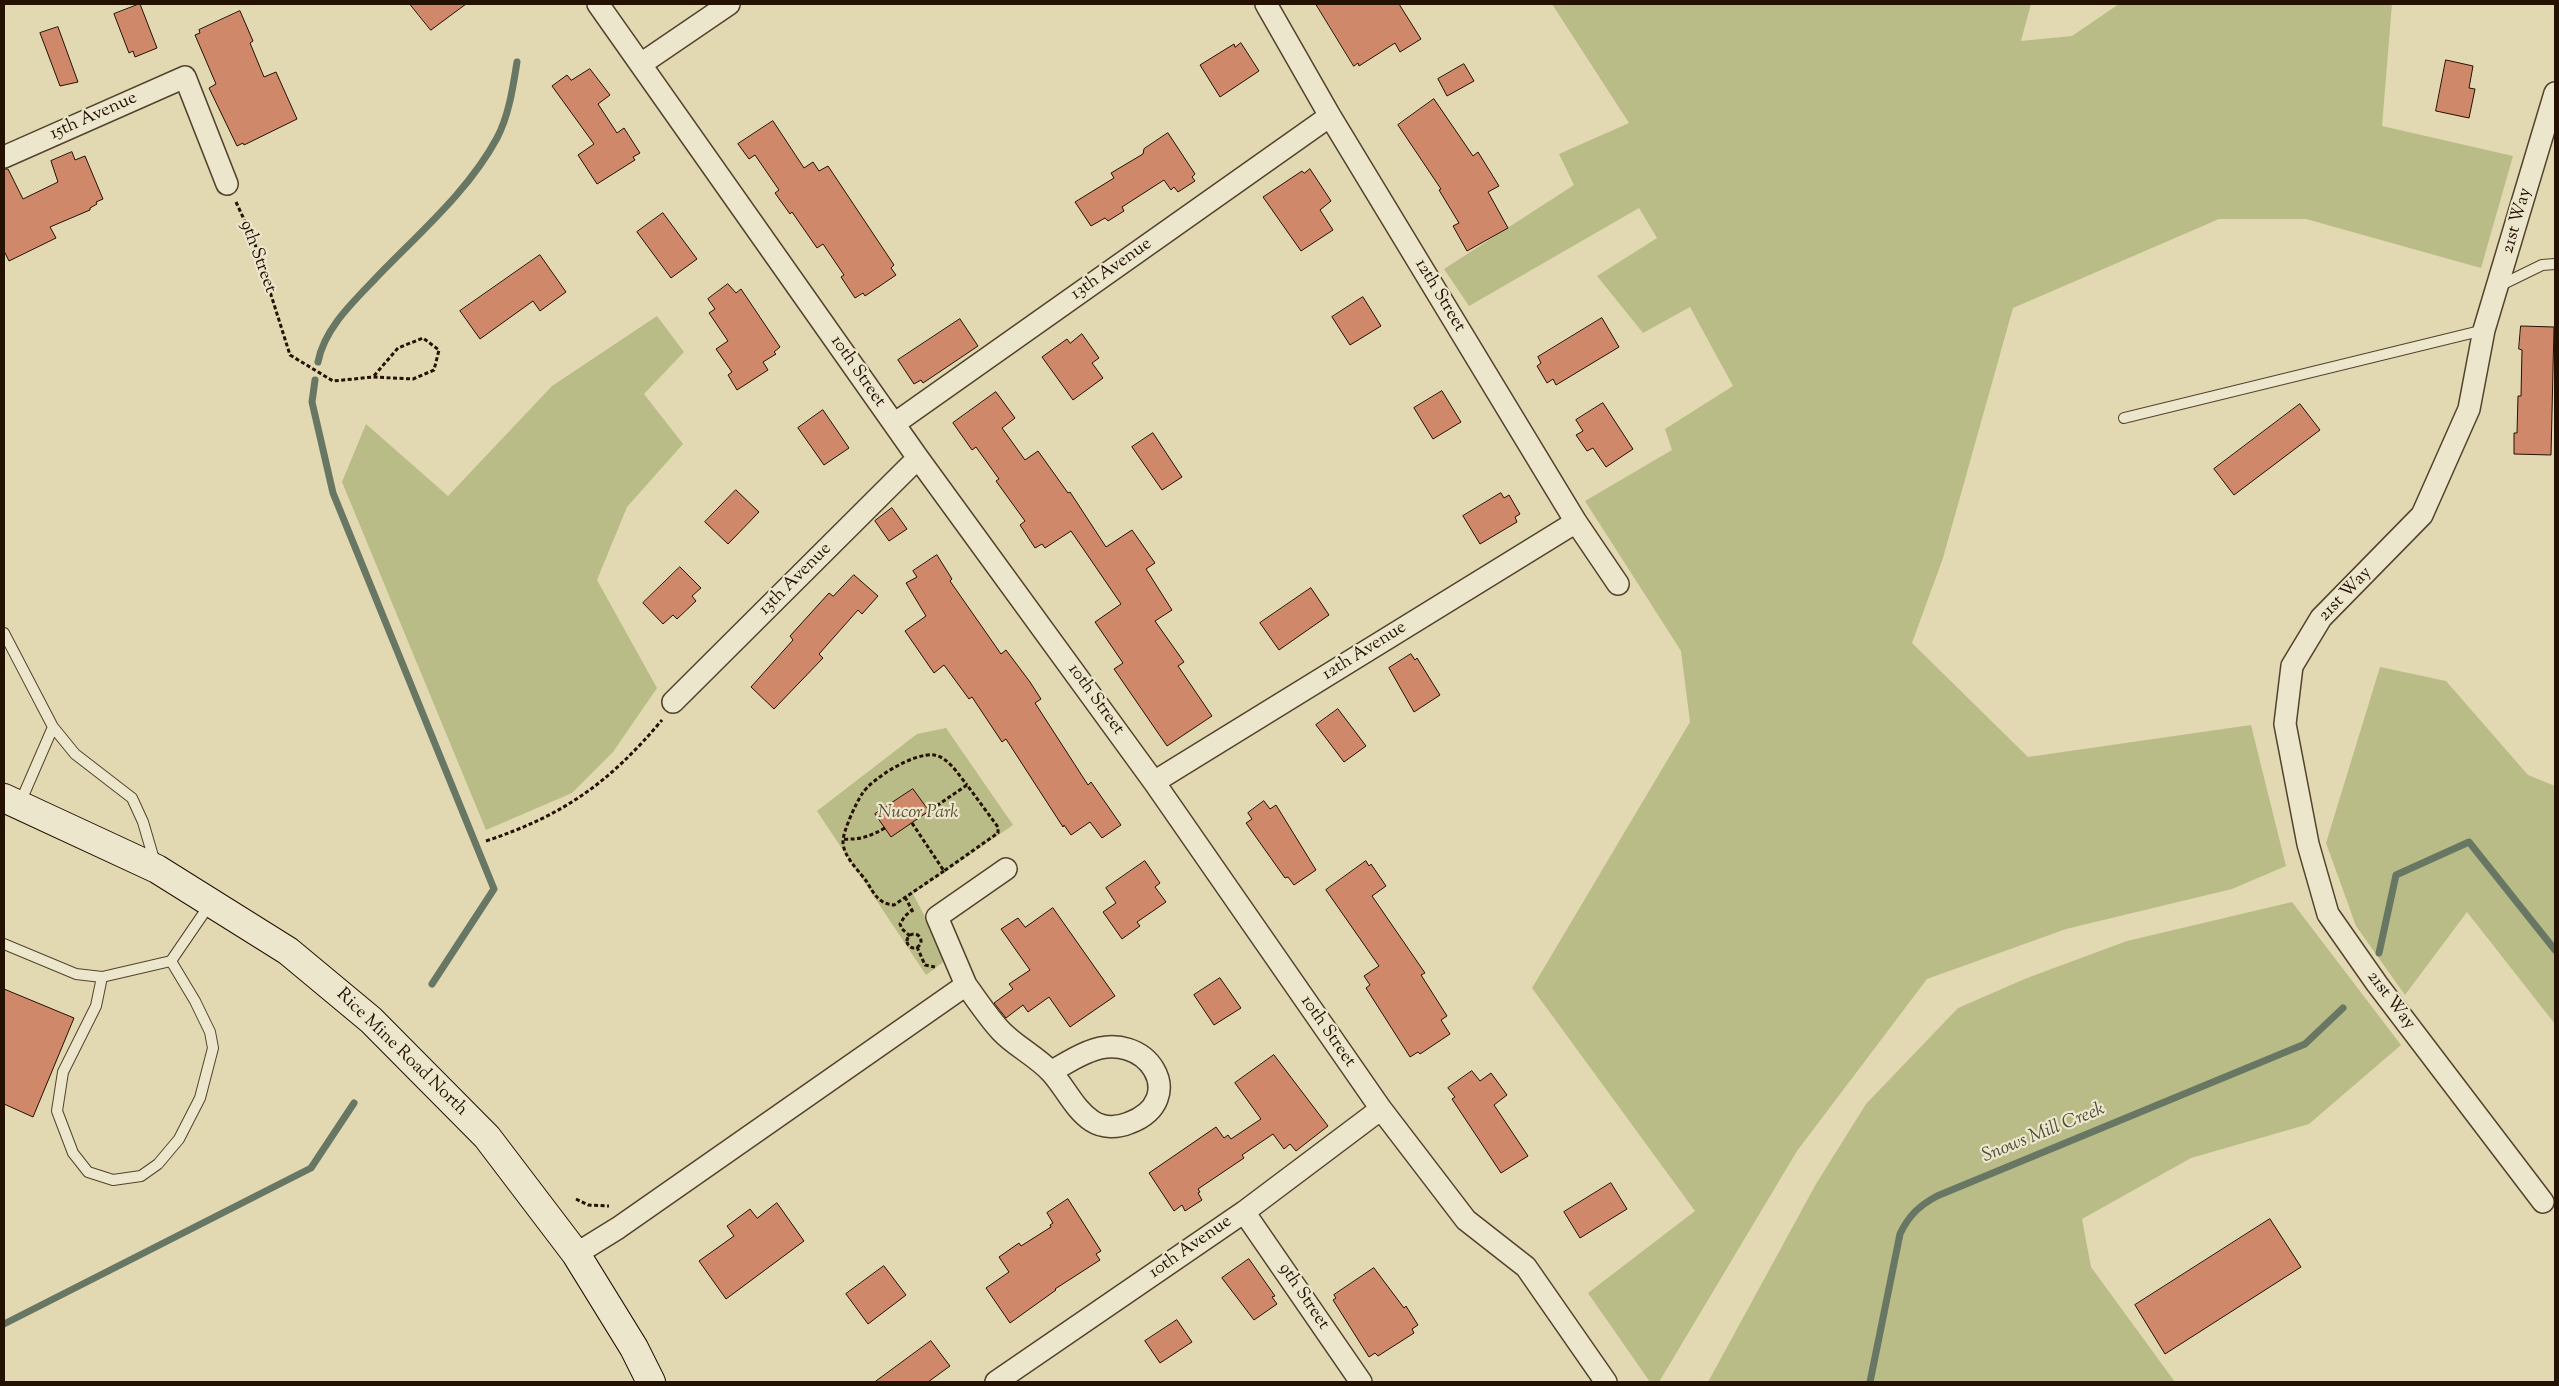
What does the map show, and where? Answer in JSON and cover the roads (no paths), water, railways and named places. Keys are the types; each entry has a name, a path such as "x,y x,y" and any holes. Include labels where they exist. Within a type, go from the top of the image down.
{"main road":[{"name":"Rice Mine Road North","path":"12,801 157,869 212,902 288,951 371,1020 487,1137 576,1254 634,1348 651,1382"}],"street":[{"name":"10th Street","path":"598,4 918,458 1154,782 1381,1109 1466,1220 1526,1268 1606,1382"},
{"path":"641,64 729,4"},
{"name":"12th Street","path":"1266,4 1330,116 1576,522 1618,584"},
{"name":"15th Avenue","path":"4,157 185,77 227,184"},
{"name":"21st Way","path":"2543,1202 2377,984 2328,914 2308,844 2285,724 2292,666 2321,618 2422,515 2469,409 2484,330 2499,286 2555,93"},
{"name":"13th Avenue","path":"894,424 1330,116"},
{"name":"13th Avenue","path":"673,702 918,458"},
{"name":"12th Avenue","path":"1154,782 1576,522"},
{"path":"1006,869 937,917 966,985 1001,1032 1051,1072 1093,1121 1106,1126 1118,1127 1147,1114 1156,1102 1159,1088 1157,1075 1151,1064 1130,1049 1105,1048 1088,1052 1051,1072"},
{"path":"576,1254 618,1228 966,985"},
{"name":"10th Avenue","path":"996,1382 1244,1212 1381,1109"},
{"name":"9th Street","path":"1244,1212 1361,1382"}],"lane":[{"path":"2499,286 2542,265 2555,264"},
{"path":"2124,418 2484,330"},
{"path":"4,633 53,727 75,754 132,798 143,822 157,869"},
{"path":"12,801 53,727"},
{"path":"4,944 76,974 102,977 170,961 186,937 199,923 212,902"},
{"path":"102,977 96,1006 63,1072 57,1111 73,1153 88,1172 113,1180 141,1176 158,1164 179,1139 200,1098 213,1048 210,1032 196,1001 170,961"}],"waterway":[{"path":"318,362 326,338 340,317 457,195 485,158 505,120 517,62"},
{"path":"315,380 312,402 333,493 494,889 432,984"},
{"name":"Snows Mill Creek","path":"2379,953 2396,875 2469,842 2555,950"},
{"name":"Snows Mill Creek","path":"1870,1382 1900,1234 1911,1216 1925,1203 1937,1196 2305,1044 2343,1008"},
{"path":"4,1324 311,1168 354,1103"}],"park label":[{"name":"Nucor Park","path":"918,814"}]}
